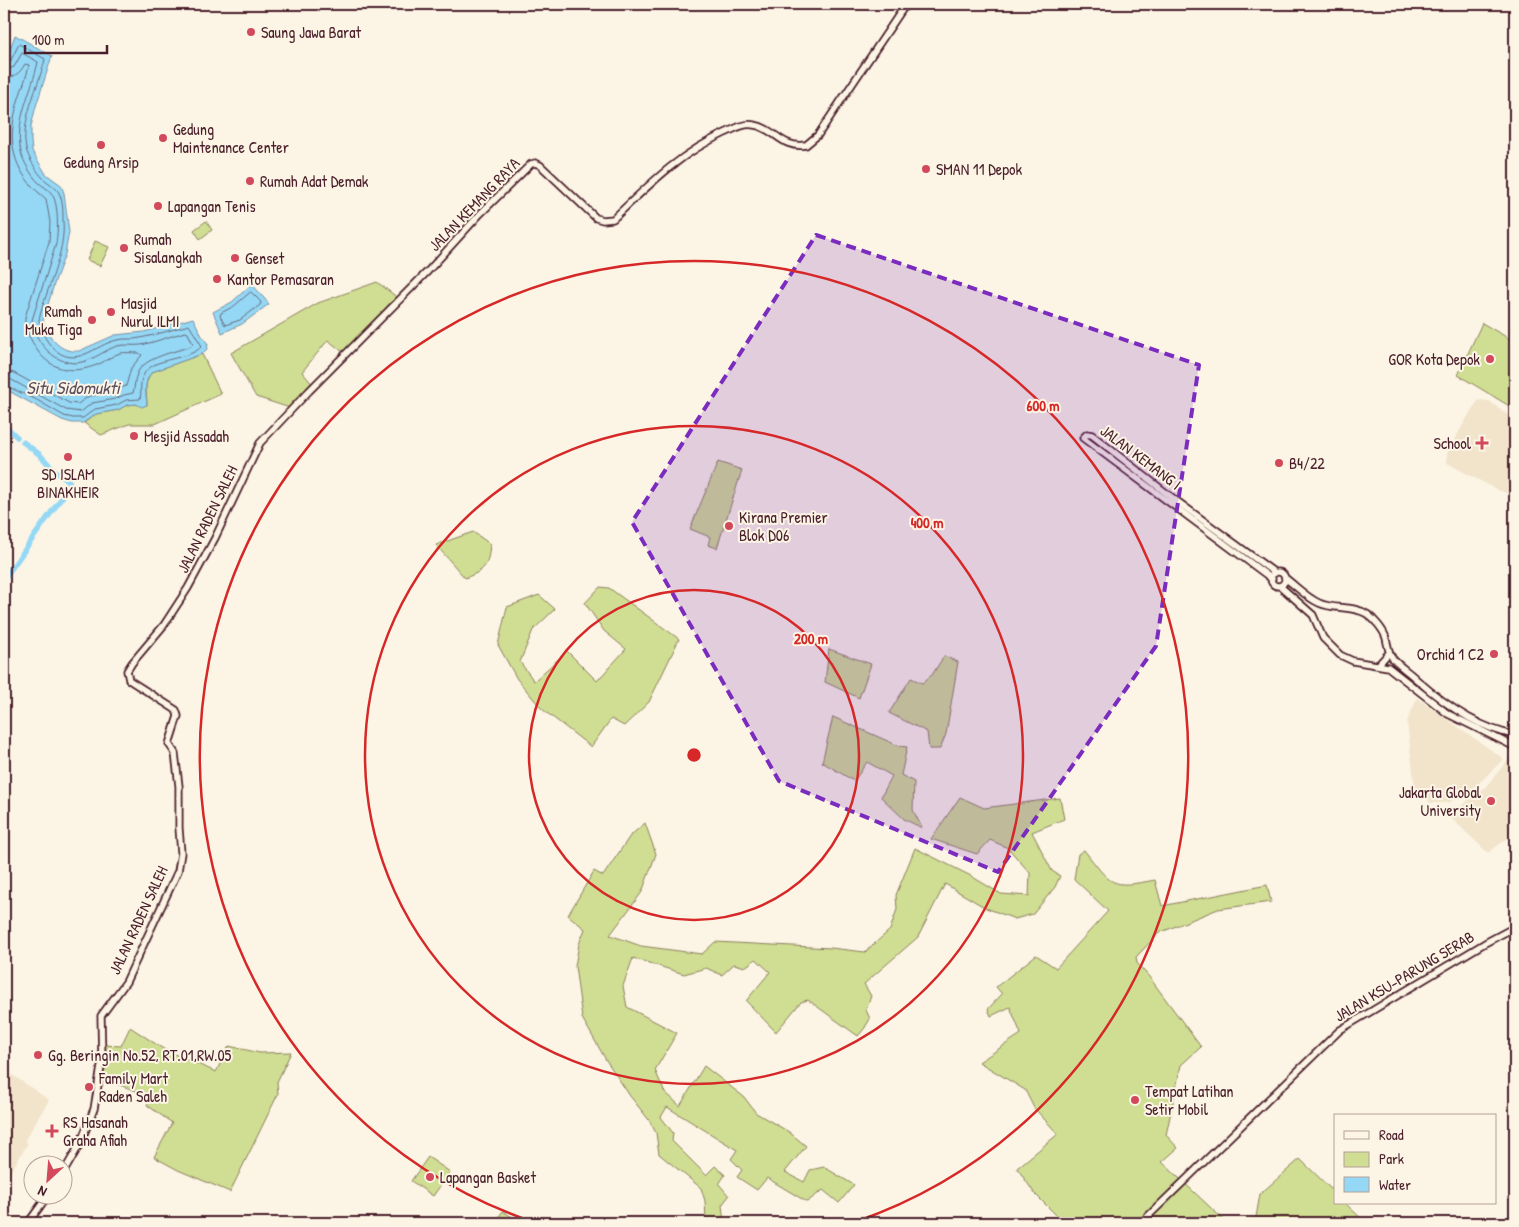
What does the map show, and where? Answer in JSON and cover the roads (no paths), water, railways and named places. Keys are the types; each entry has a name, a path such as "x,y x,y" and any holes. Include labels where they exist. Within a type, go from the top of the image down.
{"street":[{"name":"JALAN KEMANG RAYA","path":"253,457 260,443 309,391 408,292 480,214 531,164 540,165 596,218 608,220 613,219 680,158 709,140 746,124 756,125 790,145 806,145 818,135 906,4"},
{"name":"JALAN KEMANG I","path":"1087,434 1092,436 1274,576 1083,438 1087,434"},
{"name":"JALAN RADEN SALEH","path":"72,1158 80,1144 94,1109 102,1061 101,1016 126,982 142,945 173,884 182,853 176,753 169,744 178,716 176,710 129,680 127,671 132,662 164,625 188,588 215,538 253,457"},
{"path":"1515,735 1503,733 1454,709 1422,684 1389,653 1386,636 1374,620 1367,615 1358,610 1319,603 1285,578 1282,573 1274,576 1275,585 1280,586 1313,615 1323,638 1340,655 1353,662 1388,667 1448,714 1515,747"},
{"path":"1280,586 1285,578"},
{"path":"1313,615 1319,603"},
{"path":"1378,665 1389,653"},
{"path":"1417,691 1422,684"},
{"name":"JALAN KSU-PARUNG SERAB","path":"1141,1223 1340,1030 1495,937 1515,927"},
{"path":"28,1223 42,1204"}],"water":[{"name":"Situ Sidomukti","path":"15,35 52,56 31,126 32,151 46,174 61,185 64,193 69,232 65,254 43,321 48,333 56,343 66,350 79,351 115,335 144,332 193,318 208,344 207,349 202,354 152,372 146,384 147,405 142,407 136,404 127,405 118,410 96,414 83,423 72,423 62,420 5,389 4,65"},
{"path":"252,284 269,304 242,324 222,333 213,312 232,302"}],"waterway":[{"path":"4,425 17,437"},
{"path":"4,579 70,486 69,481 57,473 39,454 23,442"}],"place":[{"name":"Saung Jawa Barat","path":"251,32"},
{"name":"Gedung Maintenance Center","path":"163,138"},
{"name":"Gedung Arsip","path":"101,145"},
{"name":"SMAN 11 Depok","path":"926,169"},
{"name":"Rumah Adat Demak","path":"250,181"},
{"name":"Lapangan Tenis","path":"158,206"},
{"name":"Rumah Sisalangkah","path":"124,248"},
{"name":"Genset","path":"235,258"},
{"name":"Kantor Pemasaran","path":"217,279"},
{"name":"Masjid Nurul ILMI","path":"111,312"},
{"name":"Rumah Muka Tiga","path":"92,320"},
{"name":"GOR Kota Depok","path":"1490,359"},
{"name":"Mesjid Assadah","path":"134,436"},
{"name":"School","path":"1482,443"},
{"name":"SD ISLAM BINAKHEIR","path":"68,457"},
{"name":"B4/22","path":"1279,463"},
{"name":"Kirana Premier Blok D06","path":"729,526"},
{"name":"Orchid 1 C2","path":"1494,654"},
{"name":"Jakarta Global University","path":"1491,801"},
{"name":"Gg. Beringin No.52, RT.01,RW.05","path":"38,1055"},
{"name":"Family Mart Raden Saleh","path":"89,1087"},
{"name":"Tempat Latihan Setir Mobil","path":"1135,1100"},
{"name":"RS Hasanah Graha Afiah","path":"52,1131"},
{"name":"Lapangan Basket","path":"430,1177"}]}
